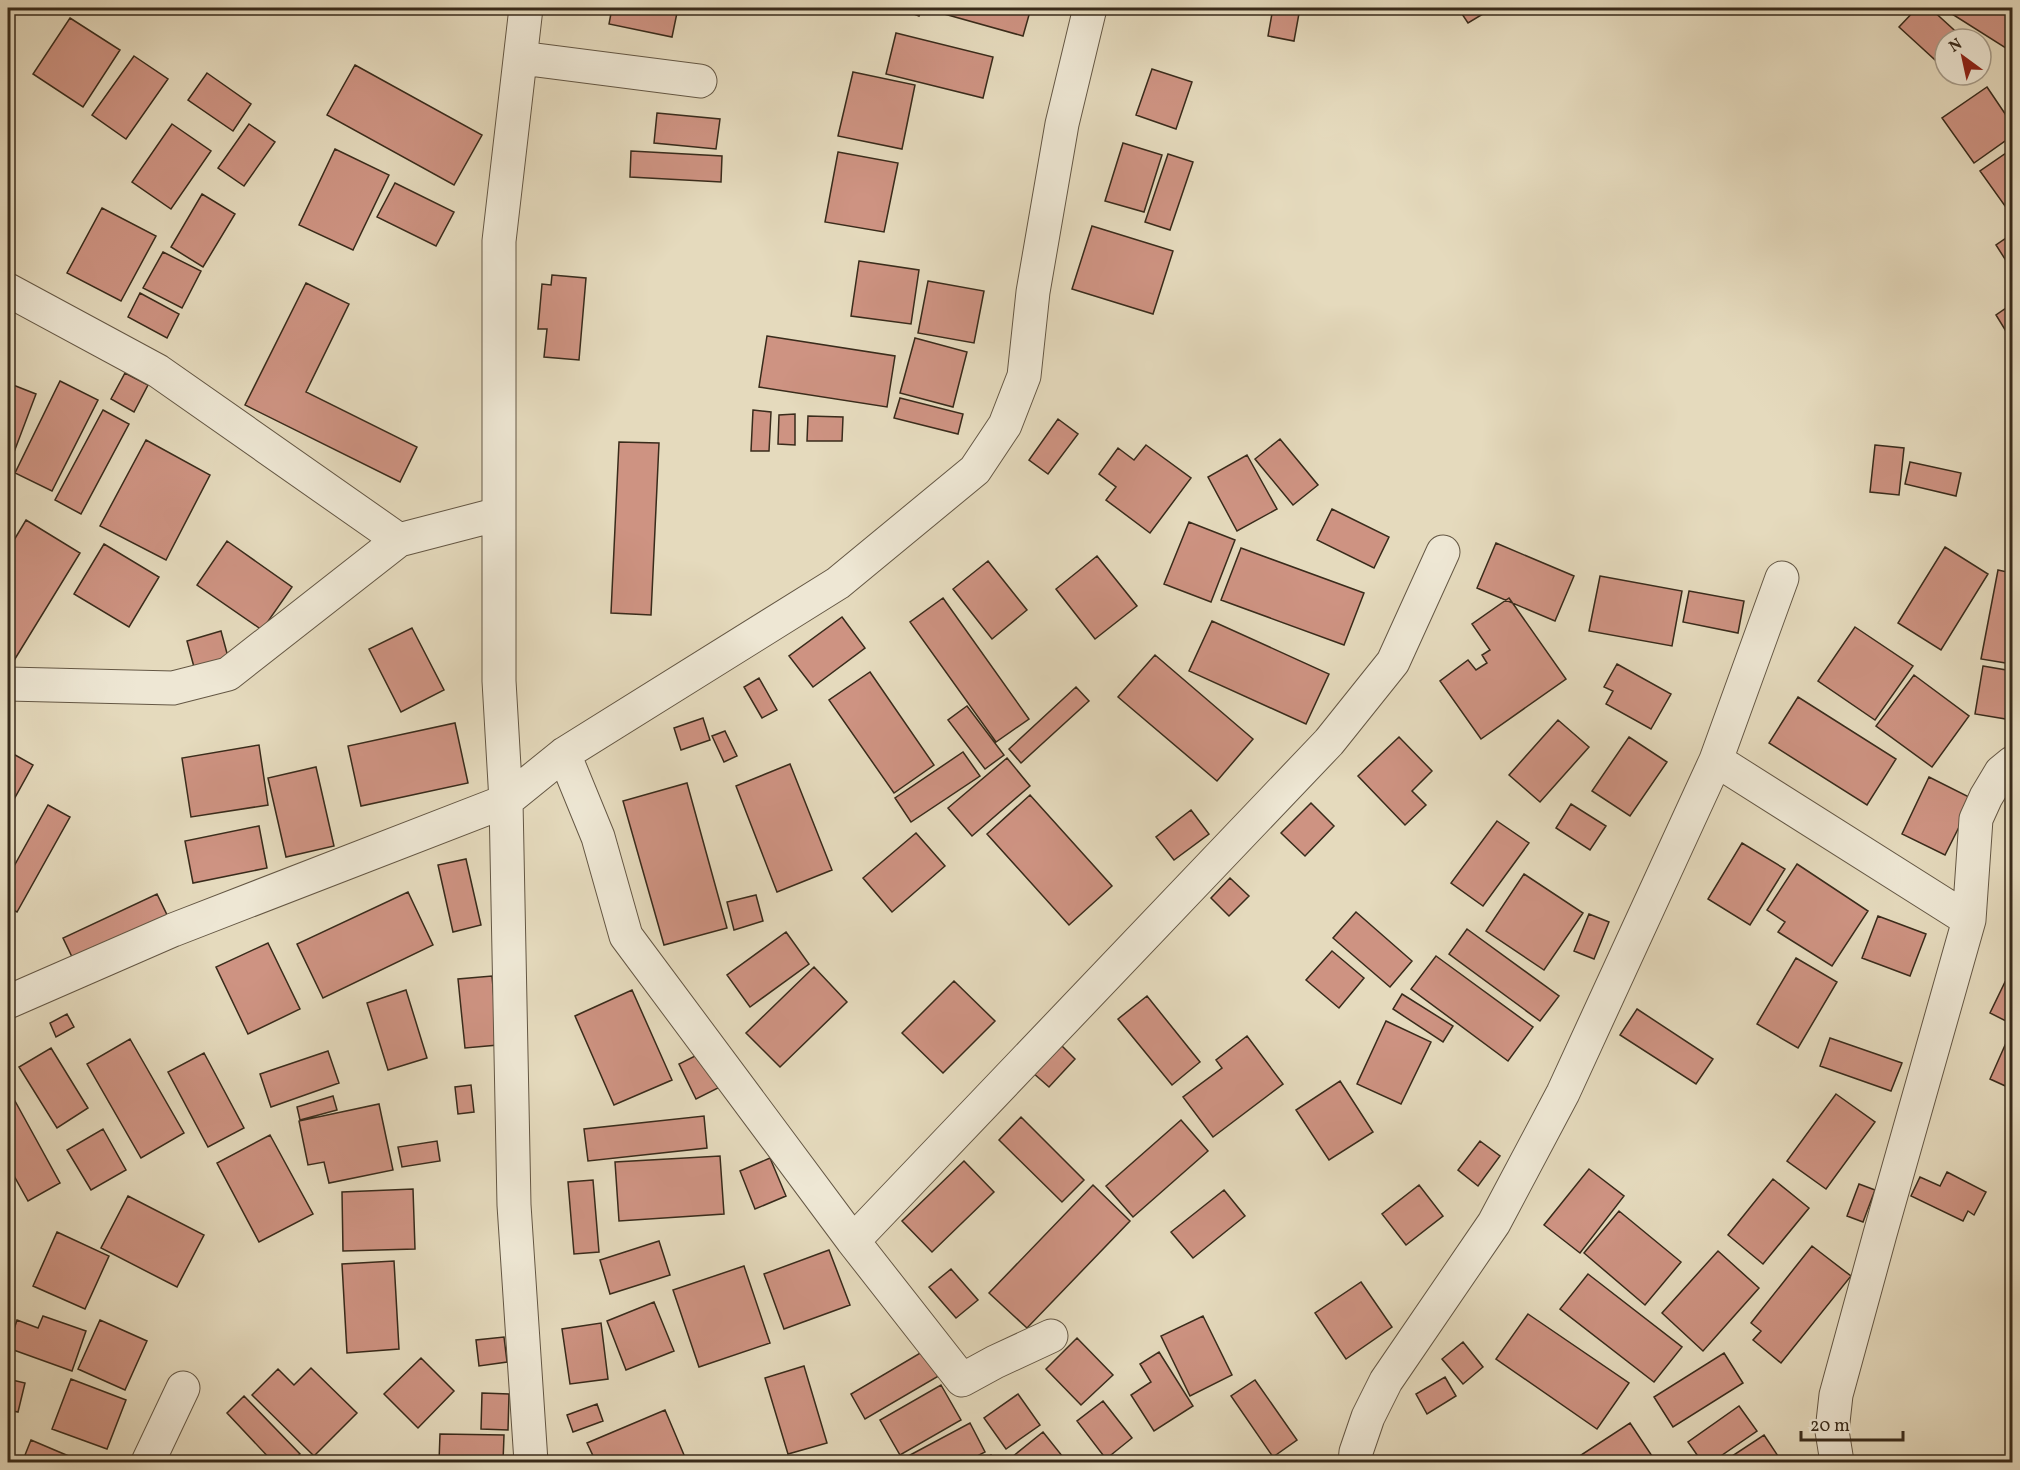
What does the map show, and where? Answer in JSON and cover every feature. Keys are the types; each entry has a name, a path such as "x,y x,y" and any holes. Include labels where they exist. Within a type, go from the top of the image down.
{"street":[{"path":"526,8 499,241 499,681 506,801 514,1205 531,1462"},
{"path":"8,1002 173,930 506,801 564,754 838,583 975,470 1005,425 1023,376 1033,292 1062,124 1090,8"},
{"path":"521,58 700,81"},
{"path":"8,290 158,371 399,540"},
{"path":"8,684 173,688 228,674 399,540 499,514"},
{"path":"853,1241 1329,742 1393,662 1443,552"},
{"path":"1355,1462 1356,1452 1368,1417 1386,1381 1494,1223 1563,1093 1716,760 1782,578"},
{"path":"564,754 598,837 626,936 853,1241 962,1380 1051,1336"},
{"path":"1716,760 1969,920"},
{"path":"1837,1462 1832,1431 1836,1395 1969,920 1976,819 1986,796 2001,772 2013,763"},
{"path":"148,1462 183,1388"}],"building":[{"path":"612,8 678,8 672,37 609,24"},
{"path":"901,8 922,8 919,16"},
{"path":"931,8 1031,8 1023,36 930,10"},
{"path":"1273,8 1300,8 1294,41 1268,36"},
{"path":"1458,8 1493,8 1468,23"},
{"path":"1917,8 1930,8 1951,27 1933,27 1933,58 1899,27"},
{"path":"1956,8 1995,8 2012,18 2012,52 1993,40 1993,27 1973,27 1952,14"},
{"path":"70,18 120,50 83,107 33,74"},
{"path":"896,33 993,57 983,98 886,74"},
{"path":"134,56 168,79 126,139 92,115"},
{"path":"355,65 482,135 454,185 327,115"},
{"path":"1152,69 1192,82 1176,129 1136,115"},
{"path":"853,72 915,85 902,149 838,136"},
{"path":"207,73 251,104 233,131 188,100"},
{"path":"1987,87 2012,124 2012,136 1974,163 1942,118"},
{"path":"657,113 720,119 716,149 654,143"},
{"path":"172,124 211,151 171,209 132,182"},
{"path":"249,124 275,142 244,186 218,168"},
{"path":"1123,143 1162,155 1144,212 1105,201"},
{"path":"335,149 389,175 353,250 299,225"},
{"path":"2012,149 2012,200 2005,206 1980,171"},
{"path":"631,151 722,156 721,182 630,177"},
{"path":"838,152 898,163 884,232 825,222"},
{"path":"1168,154 1193,162 1170,230 1145,222"},
{"path":"395,183 454,212 436,246 377,217"},
{"path":"202,194 235,214 203,267 171,247"},
{"path":"102,208 156,236 121,301 67,273"},
{"path":"1092,226 1173,251 1153,314 1072,289"},
{"path":"2012,234 2012,270 1996,245"},
{"path":"163,252 201,271 182,308 143,288"},
{"path":"859,261 919,270 911,324 851,316"},
{"path":"552,275 586,278 579,360 544,357 547,329 538,329 542,284 551,285"},
{"path":"928,281 984,291 974,343 918,333"},
{"path":"306,283 349,304 306,392 417,447 400,482 245,405"},
{"path":"140,293 179,314 167,338 128,317"},
{"path":"2012,304 2012,341 1996,315"},
{"path":"767,336 895,356 887,407 759,387"},
{"path":"915,338 967,352 953,407 900,393"},
{"path":"125,373 148,385 134,412 111,399"},
{"path":"60,381 98,400 52,491 15,473"},
{"path":"8,383 36,394 8,468"},
{"path":"900,398 963,414 958,434 894,418"},
{"path":"103,410 129,424 81,514 55,500"},
{"path":"753,410 771,412 769,451 751,451"},
{"path":"795,414 795,445 778,444 779,415"},
{"path":"808,416 843,417 842,441 807,441"},
{"path":"1058,419 1078,434 1048,474 1029,460"},
{"path":"1280,439 1318,485 1293,505 1255,459"},
{"path":"146,440 210,475 166,560 100,526"},
{"path":"619,442 659,443 651,615 611,613"},
{"path":"1146,445 1191,478 1150,533 1106,500 1116,487 1099,474 1118,448 1134,460"},
{"path":"1875,445 1904,448 1899,495 1870,492"},
{"path":"1247,455 1277,509 1237,531 1208,477"},
{"path":"1910,462 1961,473 1956,496 1905,484"},
{"path":"1332,509 1389,537 1374,568 1317,540"},
{"path":"26,520 80,553 10,667 8,665 8,550"},
{"path":"1189,522 1235,540 1211,602 1164,584"},
{"path":"227,541 292,587 262,630 197,585"},
{"path":"1496,543 1574,576 1555,621 1477,588"},
{"path":"104,544 159,577 129,627 74,594"},
{"path":"1945,547 1988,574 1941,650 1898,623"},
{"path":"1241,548 1364,593 1344,645 1221,600"},
{"path":"1097,556 1137,606 1095,639 1056,589"},
{"path":"988,561 1027,610 992,639 953,589"},
{"path":"1998,570 2012,573 2012,664 1981,659"},
{"path":"1600,576 1682,591 1672,646 1589,631"},
{"path":"1689,591 1744,601 1738,633 1683,622"},
{"path":"943,598 1029,719 996,742 910,622"},
{"path":"1509,598 1566,679 1481,739 1440,681 1468,660 1476,670 1487,663 1482,655 1490,650 1472,624"},
{"path":"842,617 865,648 813,687 789,656"},
{"path":"1212,621 1329,674 1306,724 1189,671"},
{"path":"1855,627 1913,666 1875,720 1818,681"},
{"path":"412,628 444,690 401,712 369,649"},
{"path":"221,631 228,657 194,667 187,641"},
{"path":"1155,655 1253,739 1217,781 1118,697"},
{"path":"1617,664 1671,694 1651,729 1606,704 1613,691 1604,687"},
{"path":"1983,666 2012,671 2012,720 1975,714"},
{"path":"870,672 934,765 894,793 829,700"},
{"path":"1914,675 1969,716 1932,767 1876,726"},
{"path":"759,678 777,710 762,718 744,687"},
{"path":"1076,687 1089,701 1021,763 1009,749"},
{"path":"1798,697 1896,759 1867,805 1769,743"},
{"path":"967,706 1004,755 985,769 948,720"},
{"path":"703,718 710,740 681,750 674,728"},
{"path":"1558,720 1589,747 1540,802 1509,775"},
{"path":"455,723 468,783 361,806 348,746"},
{"path":"725,731 737,756 724,762 712,736"},
{"path":"1399,737 1432,771 1412,791 1426,805 1405,825 1358,776"},
{"path":"1629,737 1667,762 1630,816 1592,791"},
{"path":"259,745 268,805 191,817 182,758"},
{"path":"8,751 33,765 8,810"},
{"path":"963,752 980,776 911,822 895,798"},
{"path":"1007,758 1030,786 972,836 948,808"},
{"path":"790,764 832,870 777,892 736,786"},
{"path":"316,767 334,846 286,857 268,778"},
{"path":"1929,777 1973,799 1945,855 1902,834"},
{"path":"687,783 727,928 664,945 623,801"},
{"path":"1030,795 1112,886 1069,925 987,834"},
{"path":"1311,803 1334,826 1305,856 1281,833"},
{"path":"1571,804 1606,826 1590,850 1556,828"},
{"path":"48,805 70,817 17,912 8,907 8,877"},
{"path":"1191,810 1209,834 1174,860 1156,837"},
{"path":"1497,821 1529,843 1483,906 1451,883"},
{"path":"259,826 267,868 193,883 185,841"},
{"path":"916,833 945,866 892,912 863,878"},
{"path":"1742,843 1785,869 1750,925 1708,899"},
{"path":"466,859 481,925 453,932 438,865"},
{"path":"1797,864 1868,911 1832,966 1778,932 1785,922 1767,910"},
{"path":"1524,874 1583,913 1544,970 1486,931"},
{"path":"1230,878 1249,896 1229,916 1211,898"},
{"path":"408,892 433,945 323,998 297,944"},
{"path":"157,894 169,919 74,961 63,938"},
{"path":"756,895 763,921 734,930 727,902"},
{"path":"1356,912 1412,961 1390,987 1333,938"},
{"path":"1589,914 1609,922 1594,959 1574,951"},
{"path":"1878,916 1926,934 1910,976 1862,958"},
{"path":"1467,929 1559,996 1540,1021 1449,954"},
{"path":"786,932 809,964 750,1007 727,975"},
{"path":"268,943 300,1009 248,1034 216,967"},
{"path":"1332,951 1364,978 1339,1008 1306,980"},
{"path":"1436,956 1533,1027 1508,1061 1411,989"},
{"path":"1796,958 1837,982 1798,1048 1757,1024"},
{"path":"814,967 847,1002 780,1067 746,1033"},
{"path":"492,976 498,1045 465,1048 458,979"},
{"path":"954,981 995,1021 943,1073 902,1033"},
{"path":"2005,982 2012,985 2012,1024 1990,1013"},
{"path":"406,990 427,1058 388,1070 367,1003"},
{"path":"632,990 672,1080 614,1105 575,1016"},
{"path":"1402,994 1453,1026 1443,1042 1393,1009"},
{"path":"1147,996 1200,1062 1172,1085 1118,1019"},
{"path":"1637,1009 1713,1059 1696,1084 1620,1035"},
{"path":"67,1014 74,1027 56,1037 50,1023"},
{"path":"1386,1021 1431,1042 1401,1104 1357,1084"},
{"path":"1247,1036 1283,1084 1213,1137 1183,1097 1222,1068 1216,1060"},
{"path":"1830,1038 1902,1063 1891,1091 1820,1066"},
{"path":"130,1039 184,1133 141,1158 87,1064"},
{"path":"1059,1043 1075,1059 1049,1087 1032,1072"},
{"path":"2006,1043 2012,1046 2012,1089 1990,1079"},
{"path":"51,1048 88,1108 57,1128 19,1067"},
{"path":"328,1051 339,1083 271,1107 260,1074"},
{"path":"204,1053 244,1128 208,1147 168,1072"},
{"path":"701,1053 718,1088 696,1099 679,1064"},
{"path":"1340,1081 1373,1132 1329,1160 1296,1110"},
{"path":"471,1085 474,1112 458,1114 455,1087"},
{"path":"1836,1094 1875,1122 1826,1189 1787,1161"},
{"path":"333,1096 337,1110 300,1120 297,1107"},
{"path":"15,1101 60,1183 28,1201 8,1165 8,1105"},
{"path":"379,1104 393,1170 329,1183 324,1162 308,1165 299,1121"},
{"path":"704,1116 707,1148 588,1161 584,1129"},
{"path":"1021,1117 1084,1180 1062,1202 999,1140"},
{"path":"1181,1120 1208,1151 1133,1217 1106,1186"},
{"path":"103,1129 126,1170 91,1190 67,1150"},
{"path":"270,1135 313,1214 259,1242 217,1163"},
{"path":"437,1141 440,1161 402,1167 398,1147"},
{"path":"1480,1141 1500,1156 1478,1186 1458,1170"},
{"path":"720,1156 724,1214 619,1221 615,1162"},
{"path":"770,1158 786,1196 755,1209 740,1171"},
{"path":"964,1161 994,1192 932,1252 902,1221"},
{"path":"1589,1169 1624,1196 1580,1253 1544,1225"},
{"path":"1947,1172 1986,1192 1974,1215 1968,1211 1963,1221 1911,1196 1920,1177 1940,1186"},
{"path":"1773,1179 1809,1208 1763,1264 1728,1235"},
{"path":"593,1180 599,1252 574,1254 568,1182"},
{"path":"1859,1184 1875,1190 1863,1222 1847,1216"},
{"path":"1093,1185 1130,1221 1027,1328 989,1293"},
{"path":"1419,1185 1443,1216 1406,1245 1382,1214"},
{"path":"413,1189 415,1249 343,1251 342,1192"},
{"path":"1224,1190 1245,1216 1193,1258 1171,1232"},
{"path":"128,1196 204,1235 177,1287 101,1248"},
{"path":"1619,1211 1681,1262 1645,1305 1584,1253"},
{"path":"57,1232 109,1256 85,1309 33,1286"},
{"path":"659,1241 670,1275 610,1294 600,1260"},
{"path":"1812,1246 1851,1276 1781,1363 1753,1340 1761,1331 1751,1323"},
{"path":"829,1250 850,1305 784,1329 764,1274"},
{"path":"1718,1251 1759,1288 1703,1351 1662,1313"},
{"path":"394,1261 399,1349 347,1353 342,1264"},
{"path":"744,1266 770,1343 699,1367 673,1290"},
{"path":"951,1269 978,1300 956,1318 929,1287"},
{"path":"1588,1274 1682,1347 1654,1382 1560,1309"},
{"path":"1361,1282 1392,1327 1346,1359 1315,1313"},
{"path":"654,1302 674,1351 626,1370 607,1321"},
{"path":"1528,1314 1629,1383 1597,1429 1496,1359"},
{"path":"43,1316 86,1331 72,1371 8,1348 17,1320 38,1328"},
{"path":"1203,1316 1232,1375 1190,1396 1161,1336"},
{"path":"100,1320 147,1341 125,1390 78,1369"},
{"path":"601,1323 608,1379 570,1384 562,1329"},
{"path":"504,1337 507,1362 479,1366 476,1340"},
{"path":"1077,1338 1113,1375 1081,1405 1046,1369"},
{"path":"1463,1342 1483,1367 1463,1384 1442,1359"},
{"path":"927,1349 942,1374 865,1419 851,1394"},
{"path":"1159,1352 1193,1406 1154,1431 1131,1395 1151,1382 1140,1364"},
{"path":"1724,1353 1743,1383 1673,1427 1654,1397"},
{"path":"421,1358 454,1391 418,1428 384,1394"},
{"path":"804,1366 827,1443 788,1454 765,1378"},
{"path":"311,1368 357,1413 314,1456 252,1395 278,1369 294,1385"},
{"path":"1445,1377 1456,1396 1427,1414 1416,1394"},
{"path":"8,1379 25,1383 18,1412 8,1410"},
{"path":"71,1379 126,1400 107,1449 52,1429"},
{"path":"1255,1380 1297,1440 1273,1457 1231,1396"},
{"path":"941,1385 961,1420 900,1455 880,1420"},
{"path":"482,1393 509,1394 508,1430 481,1429"},
{"path":"1018,1394 1040,1425 1006,1449 984,1418"},
{"path":"244,1396 300,1454 291,1462 273,1462 227,1413"},
{"path":"1103,1401 1132,1438 1106,1459 1077,1421"},
{"path":"597,1404 603,1421 573,1432 567,1415"},
{"path":"1739,1406 1757,1431 1712,1462 1702,1462 1688,1442"},
{"path":"665,1410 687,1462 596,1462 587,1443"},
{"path":"970,1423 985,1452 966,1462 897,1462"},
{"path":"1630,1423 1656,1462 1581,1462 1578,1457"},
{"path":"1043,1432 1063,1457 1056,1462 1007,1461"},
{"path":"440,1434 504,1435 503,1462 439,1462"},
{"path":"1764,1435 1782,1462 1723,1462"},
{"path":"31,1440 71,1457 69,1462 23,1460"},
{"path":"991,1455 996,1462 979,1462"}]}
